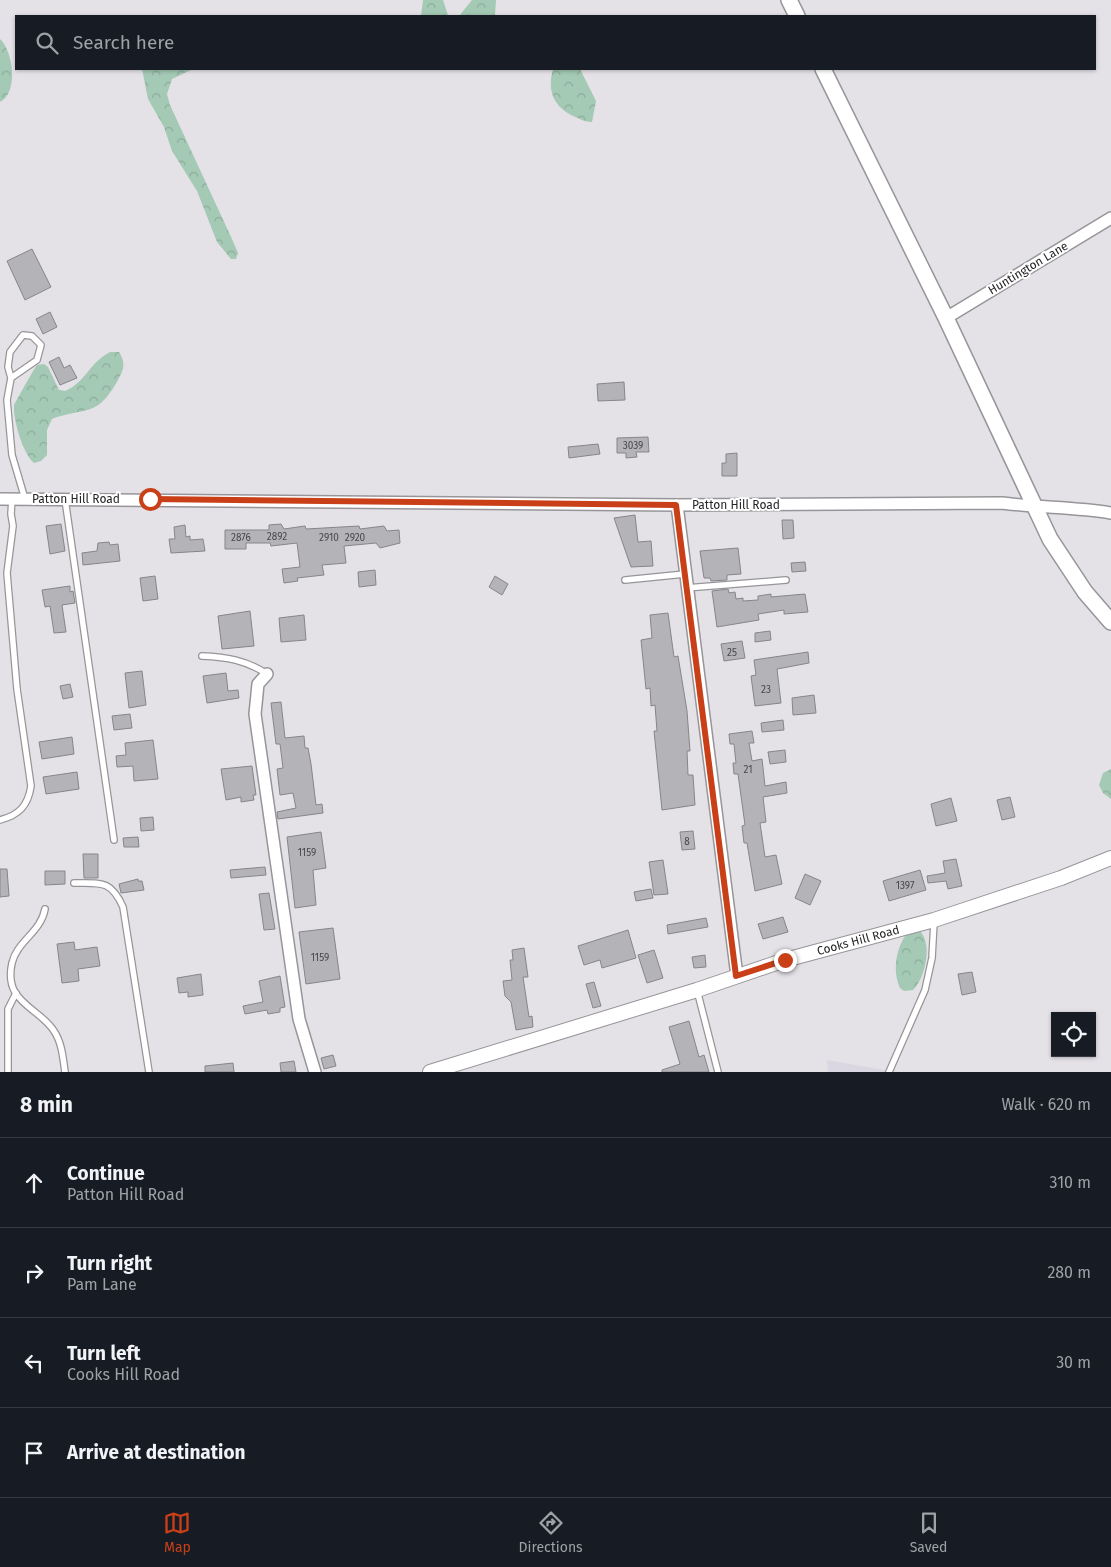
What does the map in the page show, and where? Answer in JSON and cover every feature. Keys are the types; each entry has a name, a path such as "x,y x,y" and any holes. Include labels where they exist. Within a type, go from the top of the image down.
{"main road":[{"path":"789,0 796,15"},
{"path":"823,70 946,318 1050,539 1085,592 1111,622"}],"street":[{"name":"Huntington Lane","path":"946,318 1111,218"},
{"name":"Patton Hill Road","path":"0,499 676,505 1002,503 1036,507 1069,507 1111,513"},
{"path":"676,505 736,976"},
{"path":"267,674 258,684 256,714 299,1019 316,1072"},
{"name":"Cooks Hill Road","path":"430,1072 697,990 736,976 934,920 1061,878 1111,858"}],"lane":[{"path":"10,378 20,374 37,360 41,345 32,336 23,335 10,352 8,367 10,378 7,400 12,455 25,499"},
{"path":"0,820 13,816 23,808 30,798 31,786 18,689 7,573 13,526 11,514 12,499"},
{"path":"65,499 114,840"},
{"path":"625,580 684,574"},
{"path":"686,588 786,580"},
{"path":"202,656 235,659 253,665 267,674"},
{"path":"74,883 106,884 113,888 123,907 149,1072"},
{"path":"45,909 43,920 15,952 12,965 12,983 23,1003 49,1024 55,1033 60,1045 65,1072"},
{"path":"889,1072 925,990 932,958 934,920"},
{"path":"697,990 718,1072"},
{"path":"8,1072 8,1009 16,993"}],"shaded area":[{"path":"827,1060 895,1072 828,1072"}],"green space":[{"path":"423,0 443,0 448,15 421,15"},
{"path":"472,0 496,0 495,15 460,15"},
{"path":"0,39 5,45 11,62 12,81 6,97 0,102"},
{"path":"142,70 191,70 172,79 167,94 170,105 238,253 236,259 231,259 217,242 197,191 172,151 164,127 148,99"},
{"path":"553,70 580,70 596,101 592,122 573,116 556,102 551,90"},
{"path":"110,352 119,352 123,359 123,369 110,392 97,406 52,419 47,430 47,455 41,461 34,463 26,452 20,436 15,419 14,405 35,367 44,364 48,367 59,390 65,391 78,383 97,362"},
{"path":"1111,769 1111,799 1103,793 1099,785 1103,773"},
{"path":"920,931 924,937 927,953 924,970 913,990 904,991 900,988 896,974 896,960 900,946 907,933"}],"building":[{"path":"32,249 51,287 25,300 7,261"},
{"path":"50,312 57,327 43,334 36,319"},
{"path":"59,357 64,368 70,365 77,378 60,385 49,362"},
{"path":"624,382 625,400 598,401 597,384"},
{"path":"648,437 649,452 636,452 637,457 626,458 626,453 617,453 617,438"},
{"path":"598,444 600,454 569,458 568,447"},
{"path":"737,453 737,476 722,476 722,463 726,463 726,454"},
{"path":"635,515 638,542 651,541 653,566 631,567 614,518"},
{"path":"782,520 793,520 794,538 783,539"},
{"path":"61,524 65,551 50,554 46,526"},
{"path":"281,524 284,529 305,526 306,529 359,526 360,529 384,526 387,531 399,530 400,543 380,548 376,543 344,546 346,563 322,565 324,575 297,578 298,581 284,583 282,569 300,567 297,543 271,546 270,543 246,543 246,549 225,549 225,530 269,530 269,525"},
{"path":"185,525 186,537 190,536 190,540 203,539 205,551 171,553 169,539 175,539 174,527"},
{"path":"109,542 110,545 118,544 120,561 83,565 82,553 97,551 98,543"},
{"path":"738,548 741,574 727,575 727,580 711,581 710,578 704,578 700,551"},
{"path":"805,562 806,571 792,572 791,563"},
{"path":"375,570 376,585 359,587 358,572"},
{"path":"155,576 158,599 143,601 140,578"},
{"path":"495,576 508,584 502,595 489,587"},
{"path":"70,586 70,592 73,591 75,603 62,605 66,632 54,633 50,606 45,607 42,590"},
{"path":"728,589 729,593 735,592 736,599 743,598 743,601 758,600 758,596 771,594 771,597 805,594 808,612 784,614 784,610 758,614 759,620 717,627 712,591"},
{"path":"250,611 254,646 222,649 218,616"},
{"path":"668,613 674,657 678,656 687,711 690,751 687,751 688,775 693,775 695,805 662,810 654,731 657,731 655,705 651,706 650,688 646,689 641,640 652,638 650,615"},
{"path":"304,615 306,640 281,642 279,618"},
{"path":"770,631 771,640 755,642 755,633"},
{"path":"742,641 745,658 724,661 721,644"},
{"path":"808,652 809,663 777,669 781,703 755,706 751,676 756,675 754,660"},
{"path":"142,671 146,705 129,708 125,673"},
{"path":"226,673 228,691 238,690 239,698 207,703 203,676"},
{"path":"70,684 73,697 63,699 60,686"},
{"path":"814,695 816,713 793,715 792,698"},
{"path":"281,702 285,738 304,736 305,748 308,748 311,764 316,805 322,804 323,813 278,819 277,812 296,808 293,793 280,795 277,769 283,768 280,744 276,744 271,703"},
{"path":"130,714 132,728 114,730 112,716"},
{"path":"783,720 784,730 762,732 761,723"},
{"path":"752,731 754,743 749,743 752,761 762,759 765,786 786,782 787,793 763,797 766,822 760,823 765,857 776,855 782,884 755,891 747,843 744,843 742,826 745,825 738,774 734,774 733,763 736,763 734,744 730,744 729,734"},
{"path":"72,737 74,754 42,759 39,742"},
{"path":"153,740 158,779 134,781 133,766 117,767 116,756 126,755 125,743"},
{"path":"785,750 786,762 770,764 768,752"},
{"path":"252,766 256,795 253,795 254,800 241,802 241,797 226,800 221,769"},
{"path":"77,772 79,789 46,794 43,777"},
{"path":"1010,797 1015,817 1002,820 997,800"},
{"path":"951,798 957,821 936,826 931,804"},
{"path":"153,817 154,830 141,831 140,818"},
{"path":"693,831 695,849 682,850 680,832"},
{"path":"321,832 326,868 313,870 316,905 295,908 287,837"},
{"path":"138,837 139,847 124,847 123,838"},
{"path":"83,854 98,854 98,878 84,878"},
{"path":"956,859 962,886 948,889 946,881 928,883 927,876 945,873 943,861"},
{"path":"663,860 668,894 654,895 649,862"},
{"path":"265,867 266,875 231,878 230,870"},
{"path":"0,869 7,869 9,896 0,897"},
{"path":"920,870 926,890 889,901 883,881"},
{"path":"45,871 65,871 65,884 45,885"},
{"path":"805,874 821,881 810,905 795,898"},
{"path":"138,879 138,881 142,881 144,890 121,893 119,884"},
{"path":"651,889 653,898 636,901 634,892"},
{"path":"269,893 275,929 264,930 259,894"},
{"path":"783,917 788,932 763,939 758,924"},
{"path":"706,918 708,927 668,934 667,925"},
{"path":"333,928 340,979 306,984 299,932"},
{"path":"628,930 636,958 602,968 600,960 584,965 578,946"},
{"path":"74,942 75,950 97,947 100,966 78,969 79,981 62,983 57,944"},
{"path":"524,948 528,977 523,977 529,1017 532,1016 533,1027 516,1030 511,1002 505,996 503,981 512,980 510,960 513,960 512,950"},
{"path":"654,950 663,978 647,983 638,955"},
{"path":"705,955 706,967 694,968 692,957"},
{"path":"972,972 976,992 962,995 958,974"},
{"path":"201,974 203,995 188,997 188,992 179,993 177,978"},
{"path":"280,976 285,1007 280,1008 280,1012 268,1014 267,1010 245,1014 243,1006 263,1002 259,981"},
{"path":"594,982 601,1006 593,1008 586,984"},
{"path":"689,1021 699,1057 704,1055 709,1072 662,1072 662,1070 680,1064 669,1027"},
{"path":"333,1055 336,1066 324,1069 321,1058"},
{"path":"294,1061 296,1072 281,1072 280,1063"},
{"path":"233,1063 234,1072 205,1072 205,1066"}],"route":[{"path":"150,499 676,505 736,976 785,960"}]}
